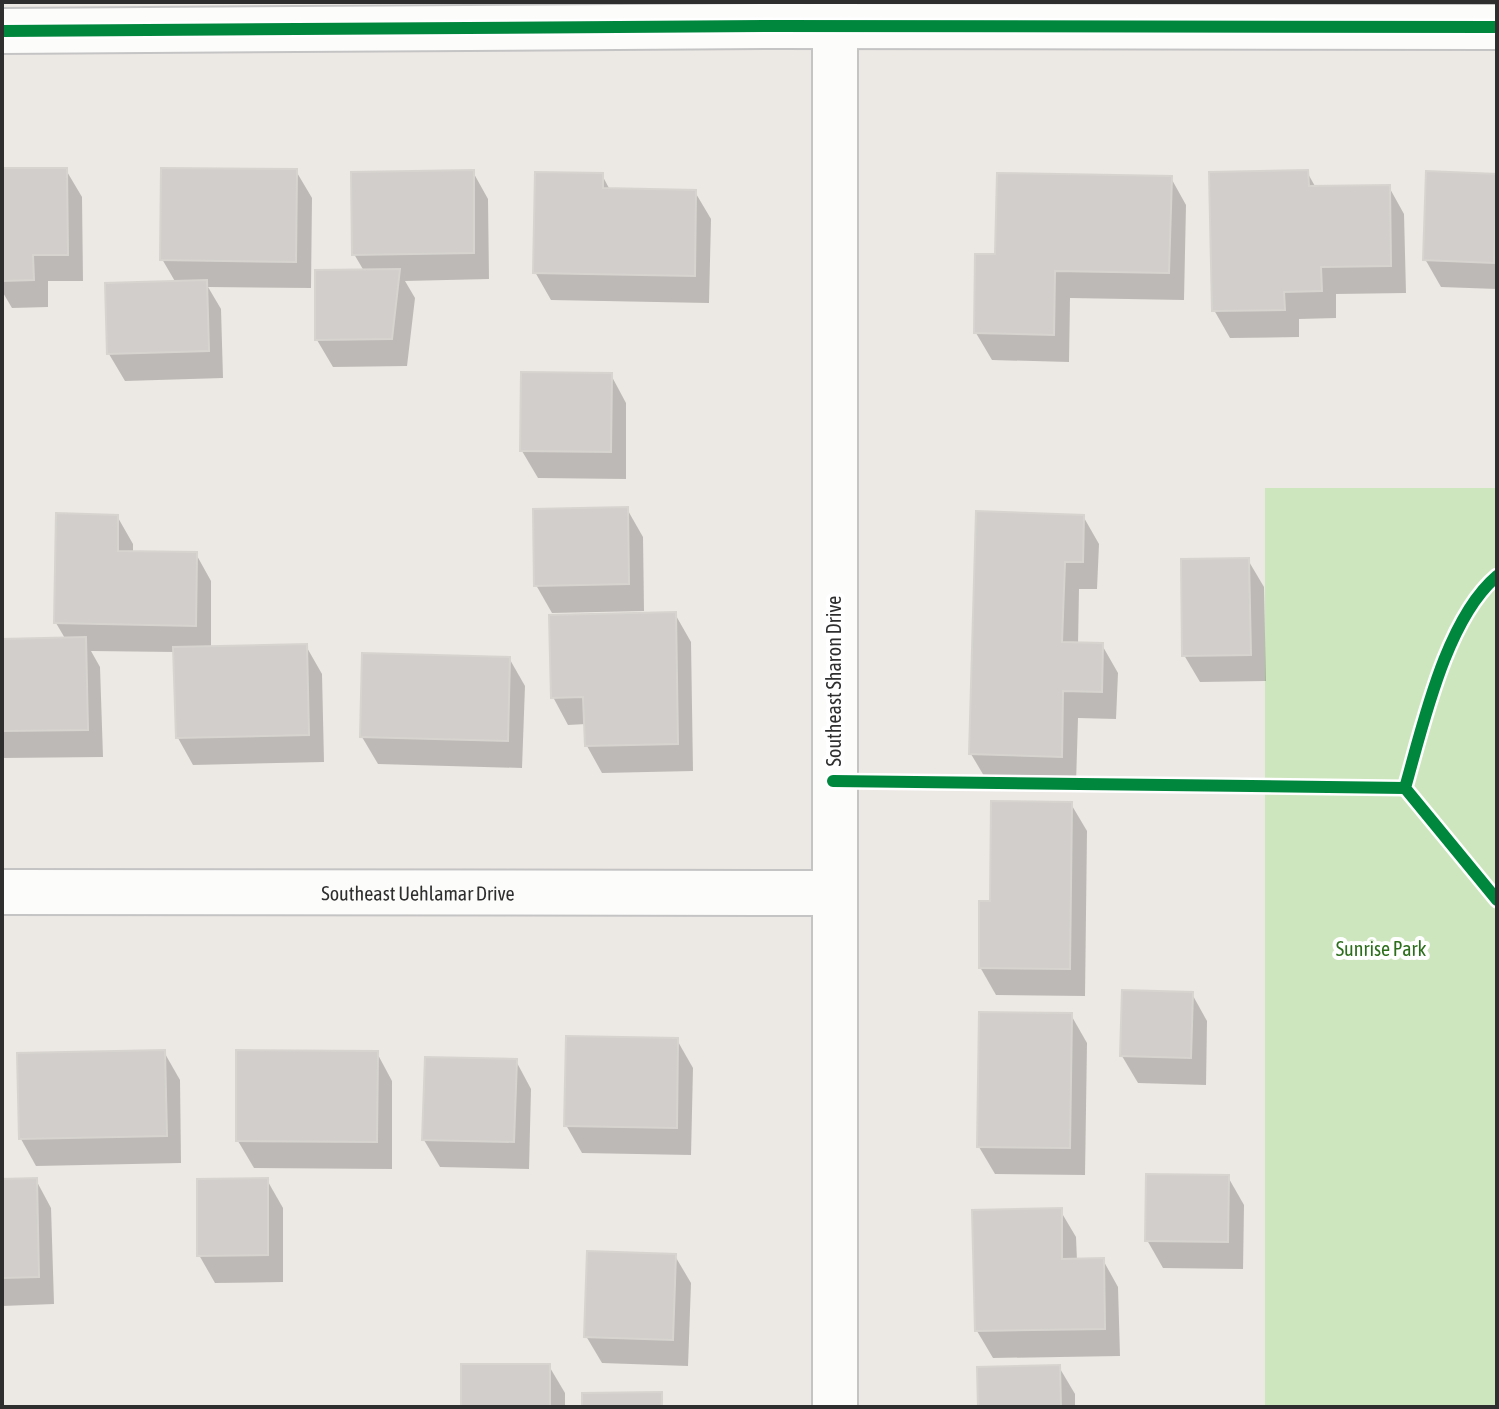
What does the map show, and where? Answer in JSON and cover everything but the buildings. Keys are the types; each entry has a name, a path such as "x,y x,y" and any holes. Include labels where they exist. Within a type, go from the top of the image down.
{"street":[{"path":"2,31 834,14 1497,27"},
{"name":"Southeast Sharon Drive","path":"834,14 835,1407"},
{"name":"Southeast Uehlamar Drive","path":"2,892 833,893"}],"green space":[{"name":"Sunrise Park","path":"1265,488 1497,488 1497,1407 1265,1407"}],"cycle path":[{"path":"2,31 769,26 1497,27"},
{"path":"1497,576 1479,595 1450,645 1405,788 1497,900"},
{"path":"833,781 1405,788"}]}
